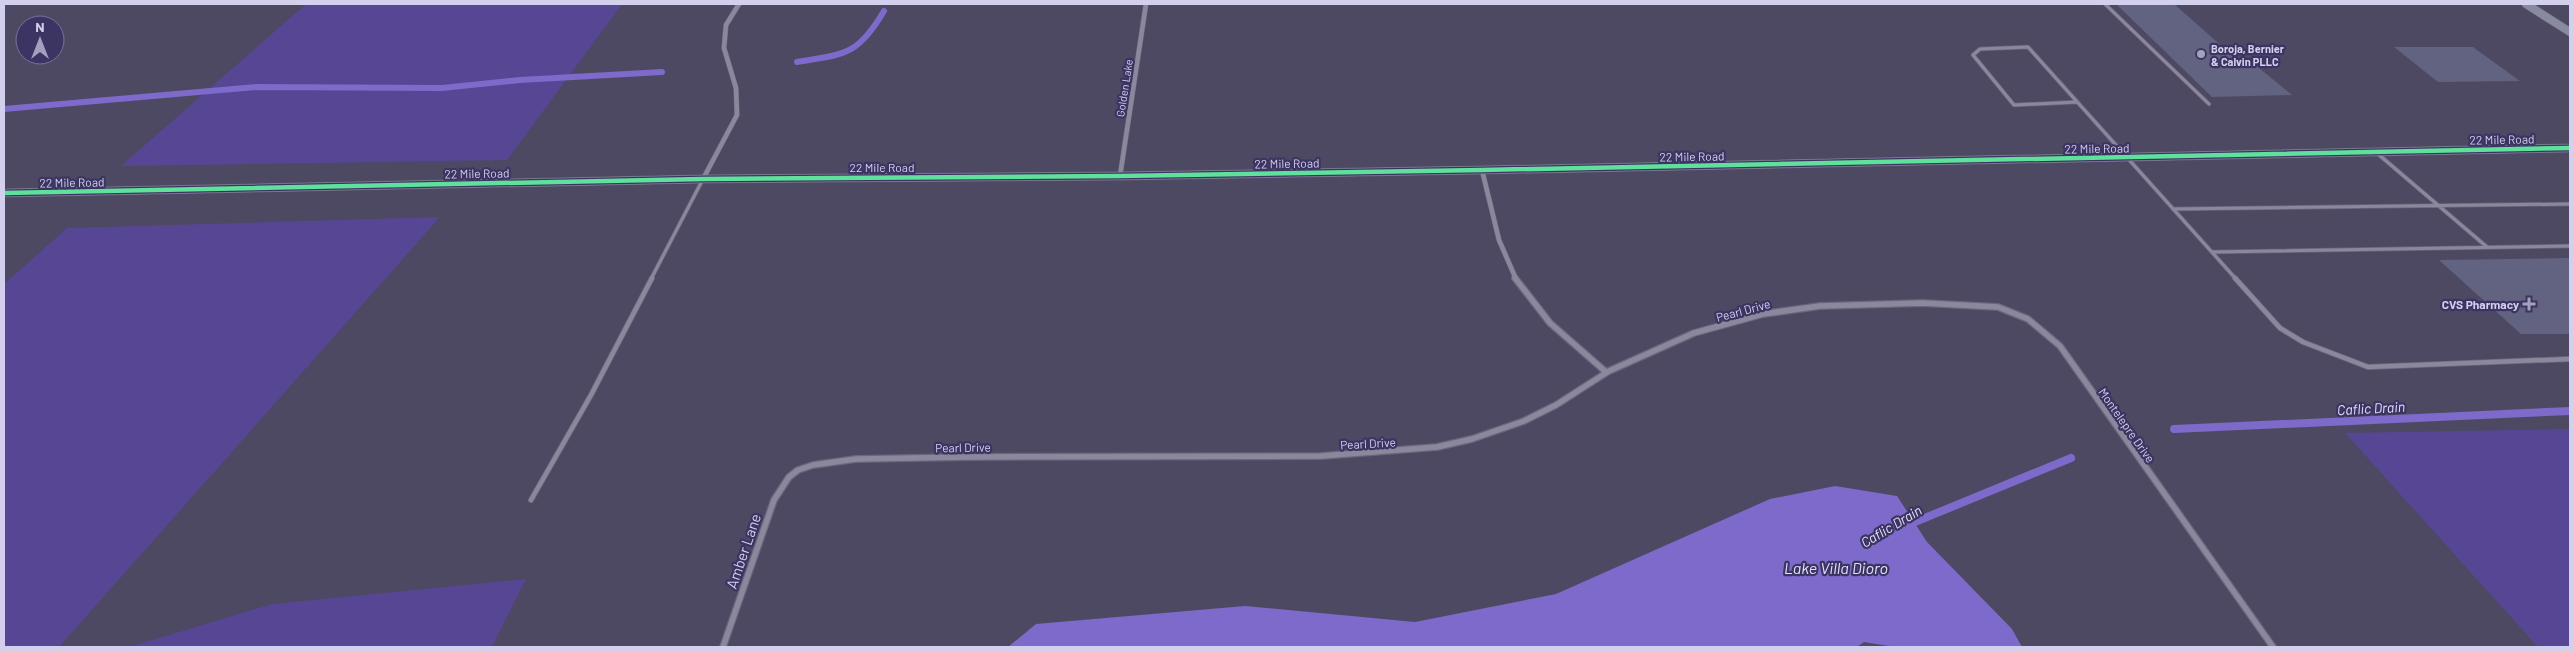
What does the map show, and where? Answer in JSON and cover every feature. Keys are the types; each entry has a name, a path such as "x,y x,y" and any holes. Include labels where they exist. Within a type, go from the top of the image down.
{"street":[{"path":"703,179 738,116 736,88 724,48 726,25 739,4"},
{"name":"Golden Lake","path":"1120,176 1146,4"},
{"path":"2526,4 2570,32"},
{"name":"22 Mile Road","path":"4,193 703,179 1120,176 1482,170 2570,148"},
{"path":"1482,170 1507,262 1522,289 1539,311 1563,336 1606,372"},
{"name":"Pearl Drive","path":"798,470 832,460 856,458 1292,456 1377,453 1423,449 1454,443 1517,424 1556,404 1606,372 1670,342 1740,319 1802,307 1911,303"},
{"name":"Montelepre Drive","path":"1911,303 1962,304 2006,308 2024,315 2043,327 2060,346 2273,647"},
{"name":"Amber Lane","path":"723,647 774,500 790,477 798,470"}],"lane":[{"path":"2105,4 2209,104"},
{"path":"2077,102 2014,105 1973,55 1980,49 2028,47 2280,328 2304,342 2368,367 2570,359"},
{"path":"2377,153 2487,246"},
{"path":"532,500 703,179"},
{"path":"2173,209 2570,204"},
{"path":"2212,252 2570,246"}],"shaded area":[{"path":"306,4 622,4 507,160 121,166"},
{"path":"440,217 59,647 4,647 4,284 67,228"},
{"path":"2570,429 2570,647 2538,647 2345,433"},
{"path":"526,579 492,647 129,647 272,604"}],"water":[{"name":"Lake Villa Dioro","path":"1835,486 1897,496 1927,542 2012,629 2022,647 1895,647 1864,642 1857,647 1008,647 1036,624 1245,606 1415,622 1556,594 1770,499"}],"building":[{"path":"2116,4 2174,4 2241,63 2253,63 2292,95 2212,97"},
{"path":"2394,47 2473,47 2520,81 2438,82"},
{"name":"CVS Pharmacy","path":"2570,258 2570,334 2521,334 2439,260"}],"waterway":[{"path":"797,62 828,57 849,50 866,36 884,11"},
{"path":"4,109 257,87 442,88 520,80 662,72"},
{"name":"Caflic Drain","path":"2174,429 2570,411"},
{"name":"Caflic Drain","path":"1907,528 1915,522 2071,458"}],"cycle path":[{"path":"4,193 703,179 1120,176 1482,170 2570,148"}],"place":[{"name":"Boroja, Bernier & Calvin PLLC","path":"2201,54"},
{"name":"CVS Pharmacy","path":"2529,304"}]}
